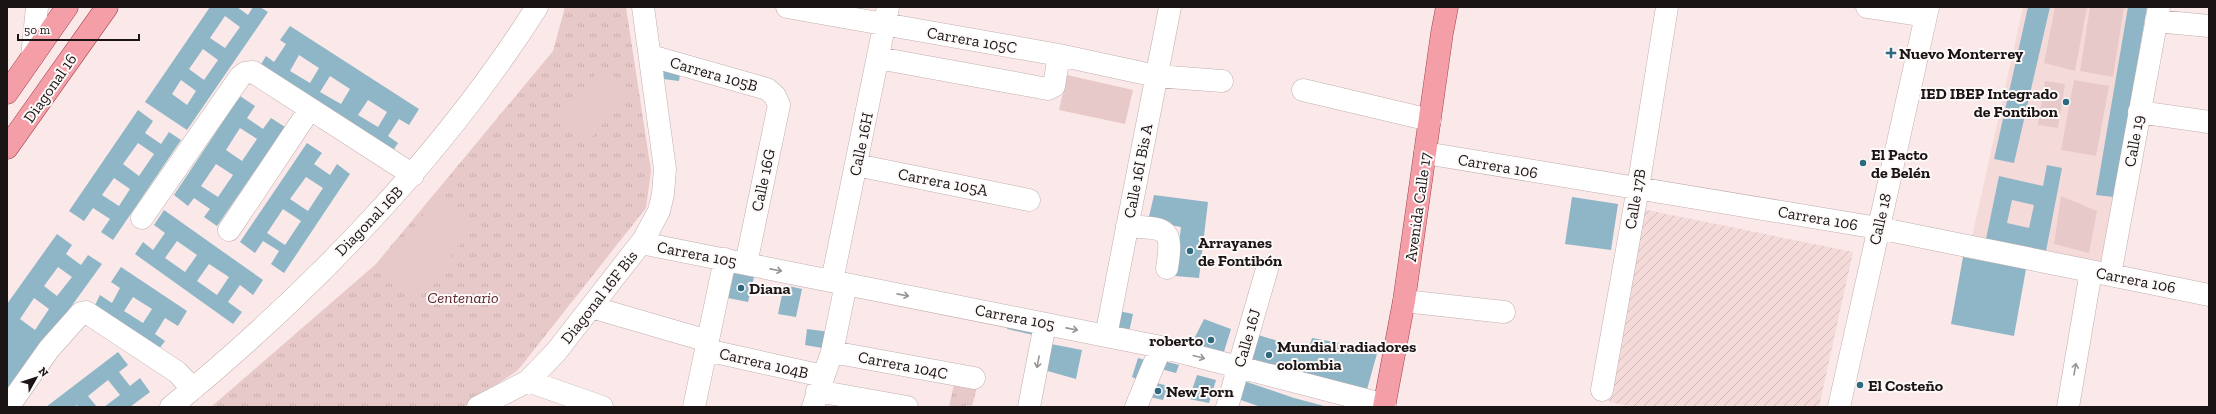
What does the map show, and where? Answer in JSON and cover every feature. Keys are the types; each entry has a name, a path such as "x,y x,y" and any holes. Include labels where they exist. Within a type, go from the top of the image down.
{"main road":[{"name":"Diagonal 16","path":"7,93 67,7"},
{"name":"Diagonal 16","path":"7,148 107,7"},
{"name":"Avenida Calle 17","path":"1384,406 1404,301 1447,7"}],"street":[{"path":"32,57 36,7"},
{"name":"Diagonal 16B","path":"171,407 193,389 313,279 413,175 481,89 537,7"},
{"name":"Diagonal 16F Bis","path":"478,407 505,400 528,381 556,352 641,243 659,211 664,194 665,169 651,56 643,7"},
{"name":"Carrera 105C","path":"787,7 886,16 1156,76 1222,81"},
{"name":"Calle 16I Bis A","path":"1106,336 1170,7"},
{"name":"Calle 17B","path":"1602,390 1638,188 1667,7"},
{"path":"1867,7 1927,12"},
{"name":"Calle 18","path":"1839,407 1927,12"},
{"path":"2158,14 2209,26"},
{"name":"Calle 19","path":"2068,407 2139,112 2158,14"},
{"name":"Calle 16H","path":"818,391 832,352 839,282 856,165 886,16"},
{"path":"878,58 1048,89 1054,86 1059,55"},
{"name":"Carrera 105B","path":"651,56 767,89 776,96"},
{"path":"142,218 245,73 253,72 413,175"},
{"path":"1303,90 1430,120"},
{"name":"Calle 16G","path":"746,264 779,106 776,96"},
{"path":"229,230 310,109"},
{"path":"2139,112 2209,122"},
{"name":"Carrera 106","path":"1425,153 1878,228 2209,295"},
{"name":"Carrera 105A","path":"856,165 1029,200"},
{"path":"1127,226 1160,229 1168,237 1171,246 1167,268"},
{"name":"Carrera 105","path":"641,243 1161,347 1384,406"},
{"path":"694,407 725,259"},
{"name":"Calle 16J","path":"1227,407 1267,269"},
{"path":"1404,301 1504,312"},
{"name":"Carrera 104B","path":"591,307 707,345 818,391 907,407"},
{"path":"8,407 49,349 81,312 86,312 177,372 193,389"},
{"path":"1029,407 1045,324"},
{"path":"1136,407 1161,347"},
{"name":"Carrera 104C","path":"832,352 974,378"},
{"path":"528,381 602,407"}],"shaded area":[{"name":"IED IBEP Integrado de Fontibon","path":"2023,7 2147,7 2102,264 1972,237"},
{"path":"1642,209 1853,252 1819,407 1633,407 1609,402"}],"green space":[{"name":"Centenario","path":"565,7 626,7 651,171 646,208 518,370 463,407 211,407 376,264 553,51"},
{"path":"2055,7 2087,7 2075,71 2044,63"},
{"path":"2090,7 2124,7 2113,77 2080,71"},
{"path":"602,66 631,90 589,141 561,117"},
{"path":"1067,75 1133,90 1125,124 1059,110"},
{"path":"2074,80 2109,86 2096,156 2061,150"},
{"path":"2045,81 2065,84 2058,128 2038,125"},
{"path":"2061,196 2097,211 2089,253 2054,244"},
{"path":"436,199 473,228 417,299 380,270"},
{"path":"956,375 979,379 972,406 966,405 966,407 949,407"}],"building":[{"path":"210,7 237,7 248,15 253,7 260,7 268,12 187,130 145,102","holes":["225,16 240,27 225,48 210,38","203,49 218,60 204,80 189,69","181,80 196,91 187,105 172,94"]},
{"path":"2028,7 2050,7 2014,163 1994,159"},
{"path":"2128,7 2147,7 2114,197 2096,195"},
{"path":"290,26 419,109 409,125 399,119 388,136 398,143 389,157 257,71 266,56 274,62 286,44 280,40","holes":["299,55 319,68 310,83 290,71","330,76 350,89 341,104 320,92","368,100 387,112 378,127 358,115"]},
{"path":"665,64 681,67 679,81 663,79"},
{"path":"240,96 255,106 247,118 263,129 271,118 285,127 217,226 204,217 210,209 194,198 188,206 174,195","holes":["240,128 257,139 242,161 226,150","216,164 233,175 218,197 201,186"]},
{"path":"138,110 153,121 145,133 161,144 169,132 181,140 113,240 101,232 110,219 93,208 84,221 69,211","holes":["138,143 154,154 139,176 123,164","114,178 130,189 119,206 102,195"]},
{"path":"307,143 322,153 314,164 330,175 337,164 350,174 284,273 271,264 279,251 263,241 255,253 240,242","holes":["306,177 323,188 308,211 290,199","283,209 301,221 285,245 267,233"]},
{"path":"2047,165 2062,168 2046,251 1986,239 1999,176 2043,186","holes":["2012,200 2034,205 2029,228 2007,223"]},
{"name":"Arrayanes de Fontibón","path":"1154,195 1208,202 1199,278 1175,276 1181,227 1148,221"},
{"path":"1572,197 1618,204 1611,250 1565,244"},
{"path":"164,210 263,280 253,295 240,285 228,302 242,312 233,324 135,254 143,242 153,250 165,233 154,225","holes":["177,241 197,255 185,272 165,258","209,264 229,277 217,295 197,281"]},
{"path":"57,234 72,245 66,254 81,265 88,255 102,264 7,395 7,304","holes":["58,267 72,277 57,296 44,286","34,298 49,309 35,330 20,319"]},
{"path":"1963,257 2026,269 2014,336 1951,324"},
{"path":"121,267 187,311 178,326 165,318 155,334 165,341 156,353 93,309 100,295 112,303 120,288 111,282","holes":["133,297 152,309 143,323 124,311"]},
{"name":"Diana","path":"734,273 754,277 748,302 728,298"},
{"path":"784,285 802,289 796,317 778,314"},
{"path":"1114,310 1133,314 1129,332 1110,328"},
{"name":"roberto","path":"1204,319 1231,329 1222,358 1188,351"},
{"path":"1009,320 1034,326 1033,335 1007,329"},
{"path":"807,329 830,332 828,349 805,345"},
{"path":"1255,334 1308,350 1312,338 1378,350 1366,393 1248,364"},
{"path":"1051,344 1082,350 1076,379 1044,370"},
{"path":"118,352 128,365 119,372 130,386 140,378 150,392 130,407 104,407 120,395 108,380 88,396 97,407 78,407 77,405 74,407 46,407"},
{"path":"1138,358 1148,361 1141,381 1132,377"},
{"path":"1160,360 1179,365 1176,373 1157,368"},
{"path":"1197,375 1216,380 1209,403 1189,399"},
{"path":"1241,380 1294,398 1328,407 1261,407 1235,398"},
{"name":"New Forn","path":"1153,382 1168,386 1163,400 1150,397"}],"place":[{"name":"Nuevo Monterrey","path":"1891,53"},
{"name":"IED IBEP Integrado de Fontibon","path":"2066,102"},
{"name":"El Pacto de Belén","path":"1863,163"},
{"name":"Arrayanes de Fontibón","path":"1190,251"},
{"name":"Diana","path":"741,288"},
{"name":"roberto","path":"1211,340"},
{"name":"Mundial radiadores colombia","path":"1269,355"},
{"name":"El Costeño","path":"1860,385"},
{"name":"New Forn","path":"1158,391"}]}
